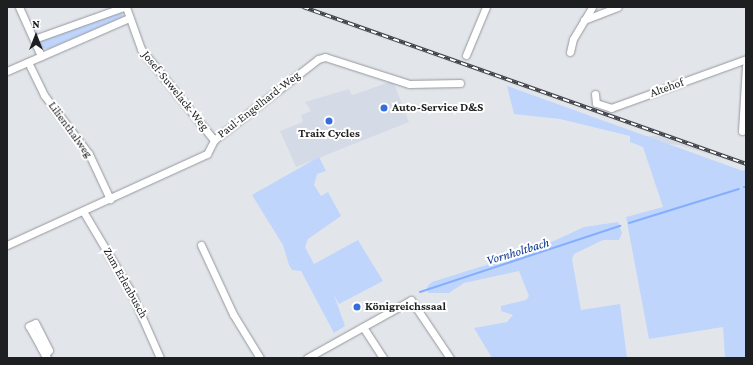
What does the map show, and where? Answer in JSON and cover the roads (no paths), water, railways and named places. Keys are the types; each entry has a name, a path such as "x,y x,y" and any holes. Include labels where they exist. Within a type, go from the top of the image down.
{"street":[{"path":"18,7 41,56"},
{"name":"Josef-Suwelack-Weg","path":"34,39 125,7 141,49 214,140"},
{"path":"466,55 486,7"},
{"path":"570,52 573,38 592,7"},
{"path":"584,20 618,7"},
{"path":"7,71 129,18"},
{"name":"Paul-Engelhard-Weg","path":"9,244 207,154 214,140 299,73 325,57 409,84 460,83"},
{"name":"Altehof","path":"595,94 596,103 611,108 746,59"},
{"name":"Lilienthalweg","path":"28,62 44,95 89,154 110,199"},
{"path":"742,130 746,66"},
{"name":"Zum Erlenbusch","path":"83,211 130,290 160,358"},
{"path":"7,236 9,244"},
{"path":"201,245 233,314 260,358"},
{"path":"306,358 411,300 450,358"},
{"path":"363,327 383,358"}],"waterway":[{"name":"Vornholtbach","path":"629,223 739,189"},
{"name":"Vornholtbach","path":"420,292 620,226"}],"railway":[{"path":"303,7 746,164"}],"place":[{"name":"Auto-Service D&S","path":"384,108"},
{"name":"Traix Cycles","path":"329,121"},
{"name":"Königreichssaal","path":"357,307"}]}
